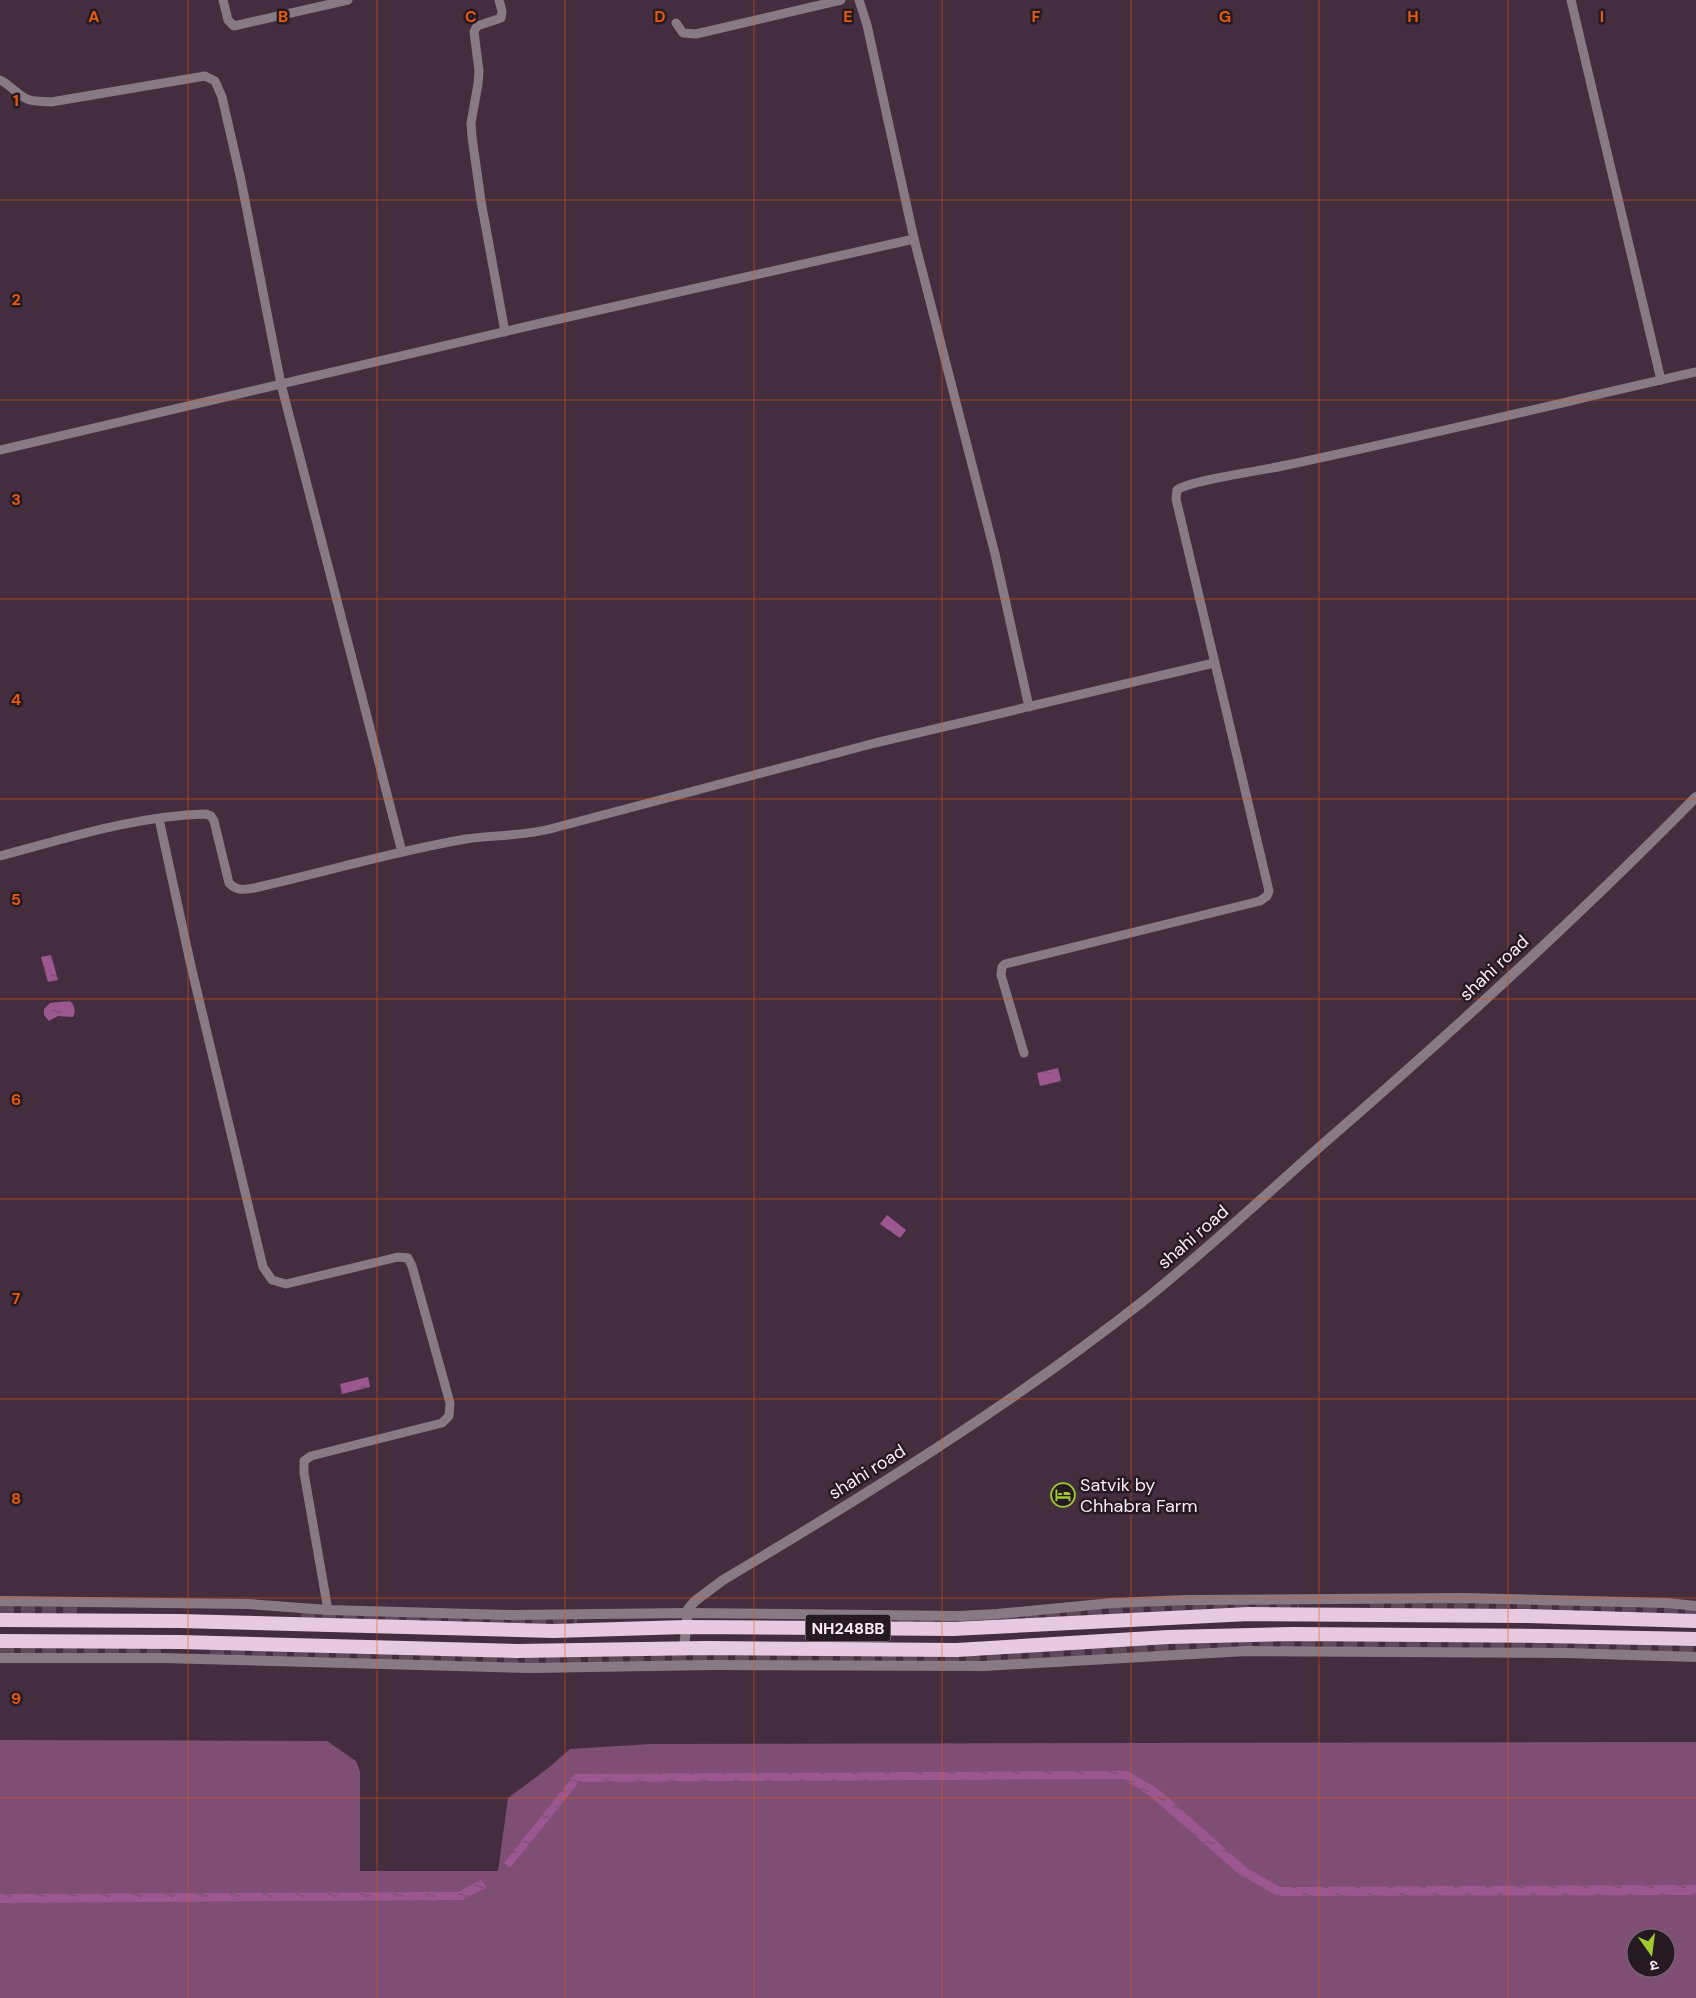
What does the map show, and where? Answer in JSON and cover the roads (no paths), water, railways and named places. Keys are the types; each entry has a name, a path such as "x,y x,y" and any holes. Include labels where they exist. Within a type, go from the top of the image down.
{"highway":[{"name":"NH248BB","path":"0,1620 180,1621 554,1631 685,1627 953,1629 1249,1614 1527,1616 1696,1620"},
{"name":"NH248BB","path":"0,1641 180,1642 517,1651 684,1648 957,1650 1168,1637 1318,1634 1696,1639"}],"street":[{"path":"223,0 228,20 234,26 348,0"},
{"path":"500,0 501,18 477,26 474,32 478,84 471,123 476,173 505,332"},
{"path":"676,23 683,33 696,34 841,0"},
{"path":"859,0 867,25 914,239 995,554 1029,707"},
{"path":"1571,0 1661,380"},
{"path":"0,80 12,86 24,98 51,102 205,76 215,80 222,97 241,180 281,384 402,852"},
{"path":"0,450 914,239"},
{"path":"1024,1053 1001,976 1002,966 1005,964 1260,901 1267,896 1269,891 1176,499 1177,490 1181,487 1448,430 1696,372"},
{"path":"0,856 98,829 199,814 211,816 216,828 226,877 234,888 243,890 402,852 466,839 518,835 550,829 765,772 1214,663"},
{"name":"shahi road","path":"687,1613 690,1605 723,1580 973,1424 1044,1375 1157,1290 1189,1264 1427,1052 1610,883 1696,797"},
{"path":"159,819 191,966 262,1267 272,1280 286,1284 398,1257 408,1258 412,1266 450,1403 449,1416 442,1423 311,1456 304,1461 304,1473 328,1610"},
{"path":"0,1601 248,1604 328,1610 511,1616 687,1613 959,1616 1122,1603 1462,1598 1668,1602 1696,1606"},
{"path":"684,1648 687,1613"},
{"path":"0,1658 162,1658 452,1667 559,1668 712,1665 974,1666 1246,1652 1557,1653 1696,1658"}],"water":[{"path":"51,955 58,980 48,982 41,957"},
{"path":"70,1001 74,1009 73,1017 58,1016 49,1021 44,1015 44,1009 50,1003"},
{"path":"1058,1068 1061,1081 1040,1086 1037,1073"},
{"path":"887,1215 906,1230 900,1238 880,1224"},
{"path":"368,1377 370,1387 342,1394 340,1384"},
{"path":"1127,1771 1157,1788 1247,1868 1280,1887 1696,1885 1696,1895 1277,1896 1239,1874 1150,1796 1123,1779 579,1782 510,1868 504,1863 575,1774"},
{"path":"481,1880 487,1887 462,1900 0,1903 0,1894 458,1892"}],"tunnel":[{"path":"1370,1603 1696,1611"},
{"path":"878,1622 989,1620 1162,1608 1299,1604"},
{"path":"0,1612 84,1614"},
{"path":"301,1618 577,1625"},
{"path":"210,1654 426,1659 989,1659 1166,1645 1344,1644 1696,1650"},
{"path":"0,1650 166,1653"}],"place":[{"name":"Satvik by Chhabra Farm","path":"1063,1495"}]}
